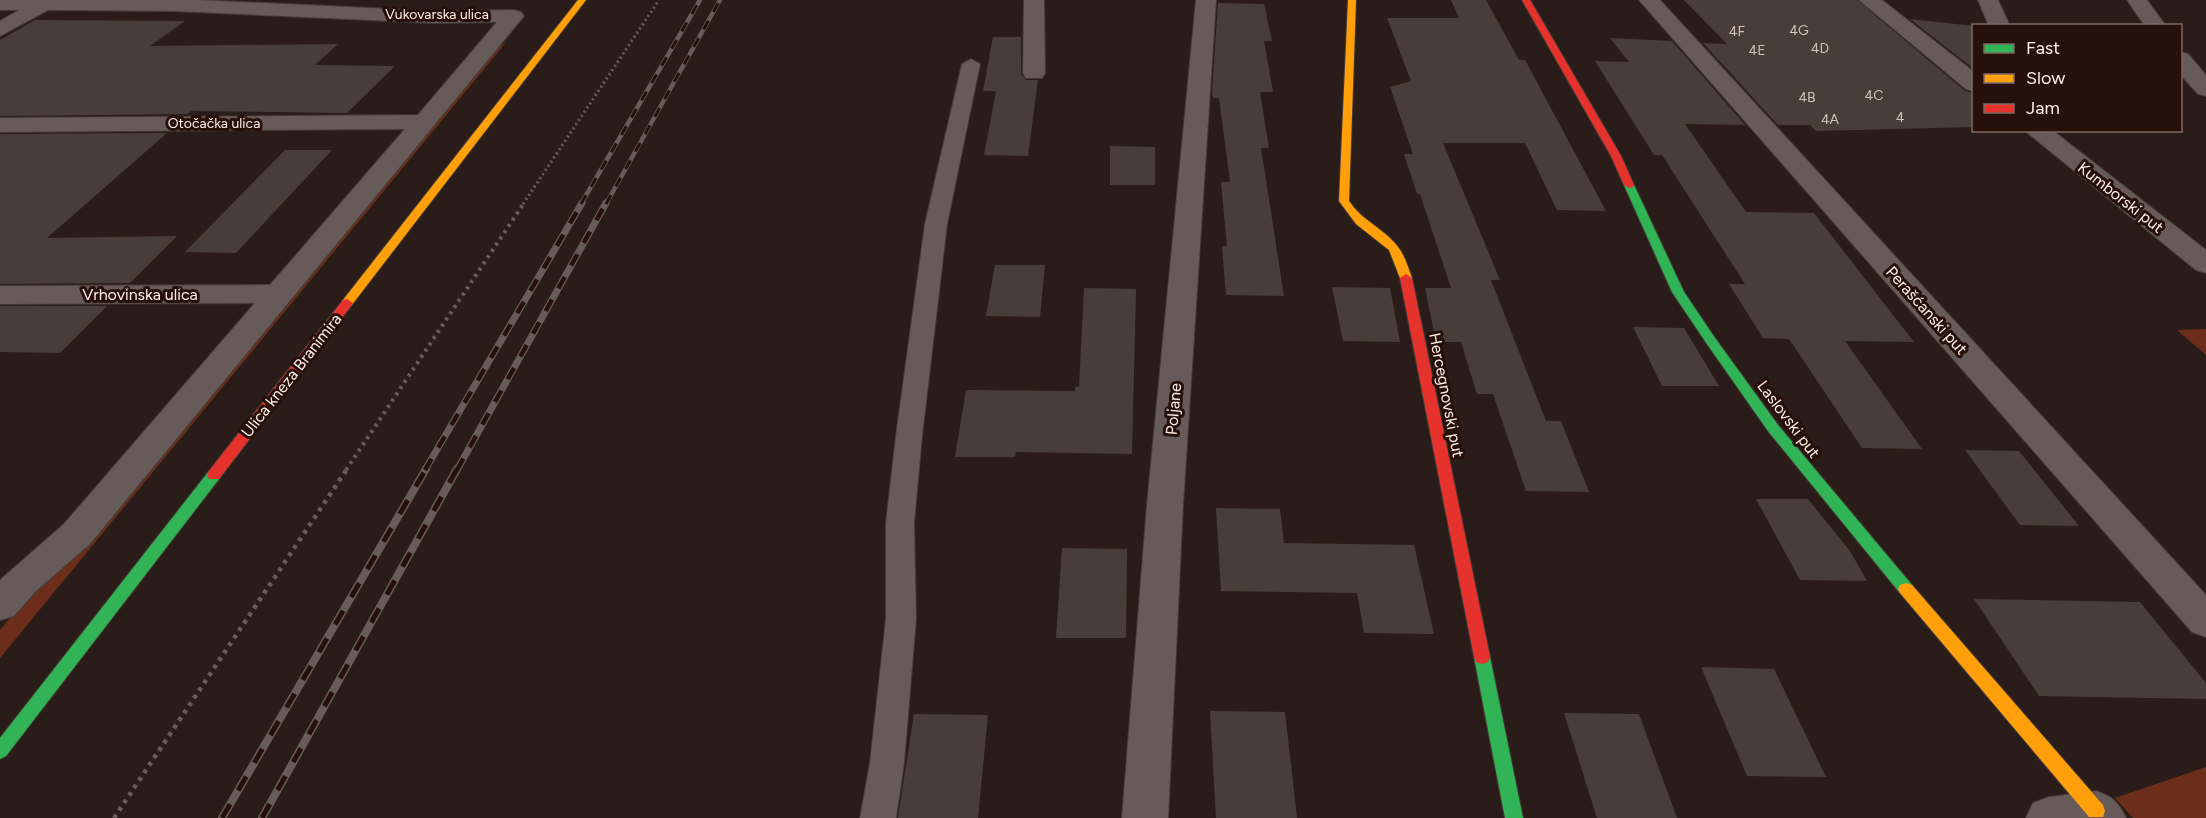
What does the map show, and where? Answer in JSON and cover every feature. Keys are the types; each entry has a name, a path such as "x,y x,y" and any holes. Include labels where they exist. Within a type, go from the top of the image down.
{"street":[{"path":"359,13 379,0"},
{"name":"Ulica kneza Branimira","path":"0,751 582,0"},
{"path":"1034,0 1034,73"},
{"name":"Poljane","path":"1145,818 1165,505 1206,0"},
{"name":"Hercegnovski put","path":"1352,0 1344,201 1351,217 1391,242 1401,259 1411,298 1514,818"},
{"name":"Laslovski put","path":"1526,0 1616,156 1678,292 1710,341 1773,428 1853,527 2100,815"},
{"name":"Perašćanski put","path":"1649,0 2206,621"},
{"path":"1869,0 1972,82"},
{"path":"1988,0 1999,24"},
{"path":"2137,0 2155,24"},
{"name":"Vukovarska ulica","path":"0,4 178,2 434,17 514,16 428,122"},
{"path":"0,30 43,5"},
{"path":"2182,60 2206,89"},
{"path":"7,589 77,534 428,122"},
{"name":"Otočačka ulica","path":"0,125 428,122"},
{"name":"Kumborski put","path":"2039,132 2206,264"},
{"path":"2176,240 2206,231"},
{"name":"Vrhovinska ulica","path":"0,295 280,294"},
{"path":"2049,818 2100,815"}],"lane":[{"path":"878,818 887,763 901,619 900,523 912,412 936,224 970,64"}],"path":[{"path":"114,818 659,0"}],"shaded area":[{"path":"507,41 0,658 0,630 490,55"},
{"path":"2206,329 2206,355 2177,330"},
{"path":"2206,767 2206,818 2133,818 2115,798"}],"building":[{"path":"1451,0 1486,0 1519,60 1525,60 1606,211 1557,210 1525,143 1443,143 1500,280 1491,280 1546,421 1561,421 1589,492 1526,491 1493,394 1477,394 1461,342 1436,342 1425,288 1451,288 1420,194 1417,194 1404,154 1413,154 1390,87 1411,81 1387,18 1459,18"},
{"path":"1684,0 1857,0 1965,91 1972,93 1972,127 1816,131 1810,125 1778,125 1703,43 1727,44"},
{"path":"1218,3 1264,4 1272,41 1264,41 1273,92 1260,92 1269,148 1261,148 1284,296 1226,295 1222,246 1227,246 1221,182 1230,182 1219,98 1213,98 1212,93"},
{"path":"1910,19 1972,26 1972,67"},
{"path":"35,20 185,21 150,46 338,44 315,65 395,66 347,113 191,111 188,114 0,116 0,40"},
{"path":"993,37 1021,37 1021,74 1026,80 1038,80 1028,156 984,155 996,91 983,91"},
{"path":"1610,38 1672,41 1745,125 1685,124 1746,212 1814,213 1914,342 1845,341 1922,449 1862,448 1789,339 1763,338 1729,284 1745,284 1662,155 1654,155 1595,61 1629,62"},
{"path":"167,133 47,238 177,236 130,283 0,284 0,134"},
{"path":"1110,146 1155,147 1155,185 1110,185"},
{"path":"285,150 332,150 236,253 185,252"},
{"path":"995,265 1045,265 1040,317 986,316"},
{"path":"1332,287 1390,288 1400,342 1343,341"},
{"path":"1084,288 1136,289 1132,454 1016,452 1015,457 955,457 966,390 1075,391 1075,387 1079,387"},
{"path":"0,306 107,306 60,353 0,352"},
{"path":"1633,327 1684,328 1719,386 1662,386"},
{"path":"1965,450 2019,451 2079,526 2020,525"},
{"path":"1756,499 1808,499 1850,551 1867,581 1800,580"},
{"path":"1216,508 1280,509 1284,543 1414,545 1434,634 1364,633 1357,593 1221,591"},
{"path":"1062,548 1127,549 1126,638 1056,638"},
{"path":"1974,599 2140,602 2206,683 2206,699 2039,696"},
{"path":"1701,667 1774,669 1826,777 1747,776"},
{"path":"1210,711 1285,712 1297,818 1216,818"},
{"path":"1564,713 1639,714 1677,818 1597,818"},
{"path":"914,714 988,715 978,818 898,818"}],"railway":[{"path":"581,204 700,0"},
{"path":"606,204 720,0"},
{"path":"425,470 582,203"},
{"path":"457,470 606,203"},
{"path":"222,818 426,469"},
{"path":"262,818 457,469"}],"traffic: fast":[{"path":"1629,185 1678,292 1711,341 1773,428 1906,589"},
{"path":"0,751 214,475"},
{"path":"1482,657 1514,818"}],"traffic: slow":[{"path":"347,303 582,0"},
{"path":"1352,0 1344,201 1360,222 1386,240 1394,249 1401,261 1406,278"},
{"path":"1906,589 2096,811"}],"traffic: jam":[{"path":"1526,0 1616,156 1629,185"},
{"path":"1406,278 1482,657"},
{"path":"214,475 347,303"}]}
